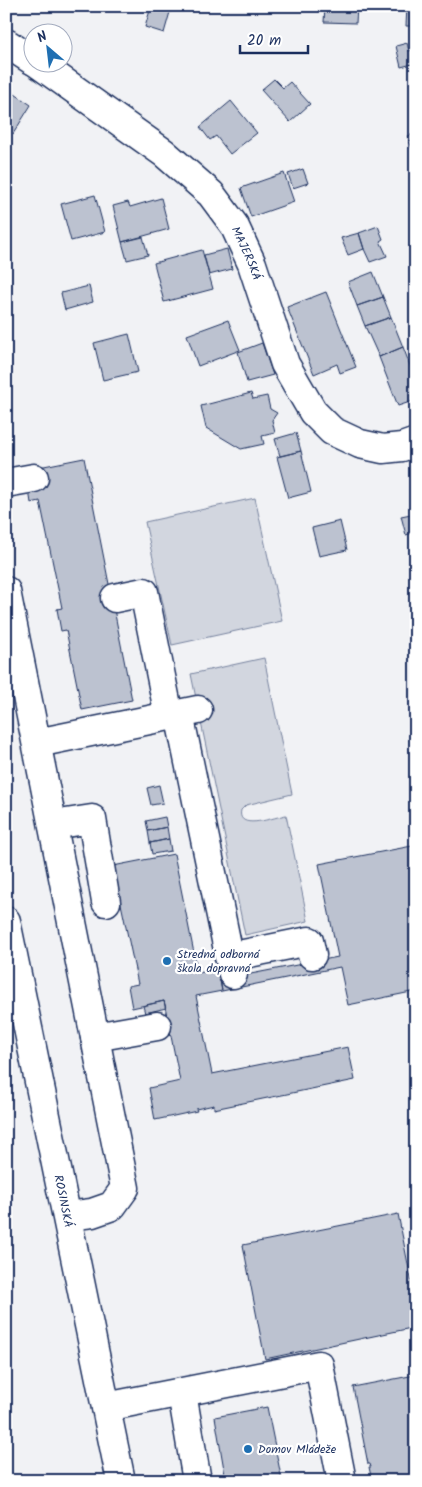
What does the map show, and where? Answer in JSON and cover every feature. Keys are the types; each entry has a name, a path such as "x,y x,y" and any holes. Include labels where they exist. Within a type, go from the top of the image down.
{"street":[{"path":"6,43 22,53"},
{"name":"MAJERSKÁ","path":"50,72 164,153 211,194 234,225 252,264 285,364 313,412 332,431 360,444 383,449 402,447 416,442"},
{"path":"6,483 34,478"},
{"path":"6,591 125,1188 112,1206 92,1213 68,1216"},
{"path":"116,598 144,592 182,713 231,966 309,941 312,955"},
{"path":"37,743 182,713"},
{"path":"53,825 92,819 106,902"},
{"name":"ROSINSKÁ","path":"6,921 121,1481"},
{"path":"95,1037 157,1026"},
{"path":"106,1407 319,1365 342,1481"},
{"path":"182,1393 197,1481"}],"shaded area":[{"path":"255,498 282,621 172,645 145,522"},
{"path":"264,658 292,794 246,805 241,810 241,817 250,822 258,822 286,815 308,921 245,935 191,674"}],"building":[{"path":"325,6 357,6 356,23 324,22"},
{"path":"407,6 416,6 416,26 406,26"},
{"path":"151,7 170,12 164,33 145,27"},
{"path":"407,43 409,51 416,49 416,63 401,67 396,46"},
{"path":"274,79 283,88 290,82 310,104 290,122 261,90"},
{"path":"6,88 31,105 13,134 6,129"},
{"path":"231,101 257,133 230,154 216,136 210,140 200,127"},
{"path":"416,133 416,139 409,141 408,136"},
{"path":"416,139 416,158 409,141"},
{"path":"303,169 308,183 293,188 288,174"},
{"path":"284,173 294,202 251,217 241,188"},
{"path":"95,195 105,232 71,241 61,204"},
{"path":"161,198 169,229 122,242 113,206 128,202 130,207"},
{"path":"378,226 383,239 380,241 387,256 370,262 359,233"},
{"path":"359,233 364,249 348,255 341,238"},
{"path":"143,237 148,255 127,260 122,242"},
{"path":"227,249 232,269 209,275 204,255"},
{"path":"202,250 213,289 164,302 154,263"},
{"path":"373,272 383,297 357,306 348,282"},
{"path":"89,286 93,302 65,310 61,293"},
{"path":"326,292 356,367 340,373 337,364 314,374 287,307"},
{"path":"383,297 391,317 365,326 357,306"},
{"path":"391,317 403,347 379,357 365,326"},
{"path":"228,320 240,350 198,366 187,335"},
{"path":"129,334 138,372 103,380 94,343"},
{"path":"262,343 273,375 247,382 238,352"},
{"path":"403,347 416,381 416,400 398,406 379,357"},
{"path":"251,393 253,399 267,396 270,409 277,413 272,420 275,433 262,436 264,444 241,449 206,428 201,406"},
{"path":"296,433 301,451 280,456 275,439"},
{"path":"301,451 311,492 288,498 277,457"},
{"path":"84,458 132,700 82,710 66,630 61,631 57,609 62,608 40,501 31,503 29,490 34,468"},
{"path":"416,513 416,532 406,535 401,516"},
{"path":"340,521 347,550 319,556 312,528"},
{"path":"159,785 163,803 151,805 147,788"},
{"path":"165,817 167,827 148,831 146,821"},
{"path":"167,827 169,839 150,843 148,831"},
{"path":"169,839 171,851 152,854 150,843"},
{"path":"412,846 416,864 416,991 348,1005 340,967 222,991 220,980 338,957 319,864"},
{"path":"174,854 198,973 218,969 222,991 196,996 212,1074 348,1047 355,1080 214,1109 214,1105 196,1109 197,1111 155,1120 149,1088 180,1081 164,1001 132,1008 128,986 138,984 113,866"},
{"path":"164,1001 166,1008 145,1013 143,1006"},
{"path":"398,1214 416,1304 416,1327 265,1359 243,1245"},
{"path":"415,1375 416,1481 372,1481 369,1467 371,1467 368,1464 353,1387"},
{"name":"Domov Mládeže","path":"267,1407 282,1481 226,1481 215,1417"}],"place":[{"name":"Stredná odborná škola dopravná","path":"167,961"},
{"name":"Domov Mládeže","path":"248,1449"}]}
